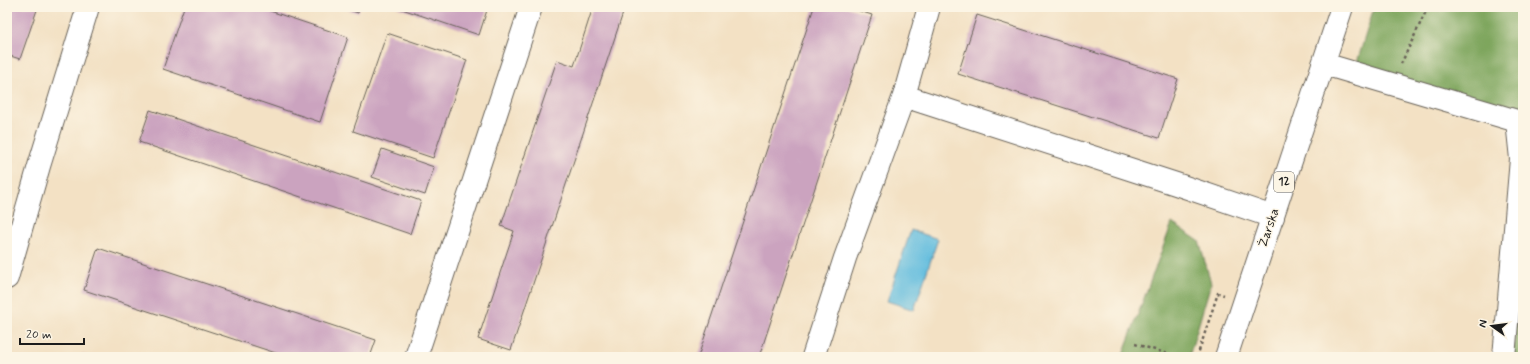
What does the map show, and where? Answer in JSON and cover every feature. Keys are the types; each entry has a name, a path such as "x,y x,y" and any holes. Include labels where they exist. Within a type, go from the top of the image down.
{"main road":[{"path":"7,278 39,166 88,7"},
{"path":"416,357 531,7"},
{"path":"813,357 845,258 904,96 929,7"},
{"name":"Żarska","path":"1226,357 1342,7"},
{"path":"1324,64 1517,121 1521,159 1504,357"},
{"path":"904,96 1273,217"}],"path":[{"path":"1390,84 1425,16 1428,7"},
{"path":"1135,344 1179,357"}],"green space":[{"path":"1374,7 1523,7 1523,114 1355,69"},
{"path":"1172,223 1199,241 1211,283 1189,357 1122,357"},
{"path":"1523,231 1523,357 1513,357"}],"water":[{"path":"911,230 938,239 914,310 887,301"}],"building":[{"path":"7,7 38,7 20,59 7,55"},
{"path":"184,7 258,7 348,37 320,122 163,69"},
{"path":"340,7 360,7 358,13"},
{"path":"396,7 488,7 479,35"},
{"path":"593,7 625,7 511,350 478,339 514,231 501,226 557,60 574,66"},
{"path":"814,7 847,7 872,15 759,357 698,357"},
{"path":"977,15 1178,79 1159,138 958,74"},
{"path":"387,33 467,60 433,158 353,131"},
{"path":"150,110 421,201 410,234 139,142"},
{"path":"382,149 434,167 425,195 372,177"},
{"path":"98,248 376,340 370,357 288,357 84,290"},
{"path":"82,354 90,357 81,357"}]}
